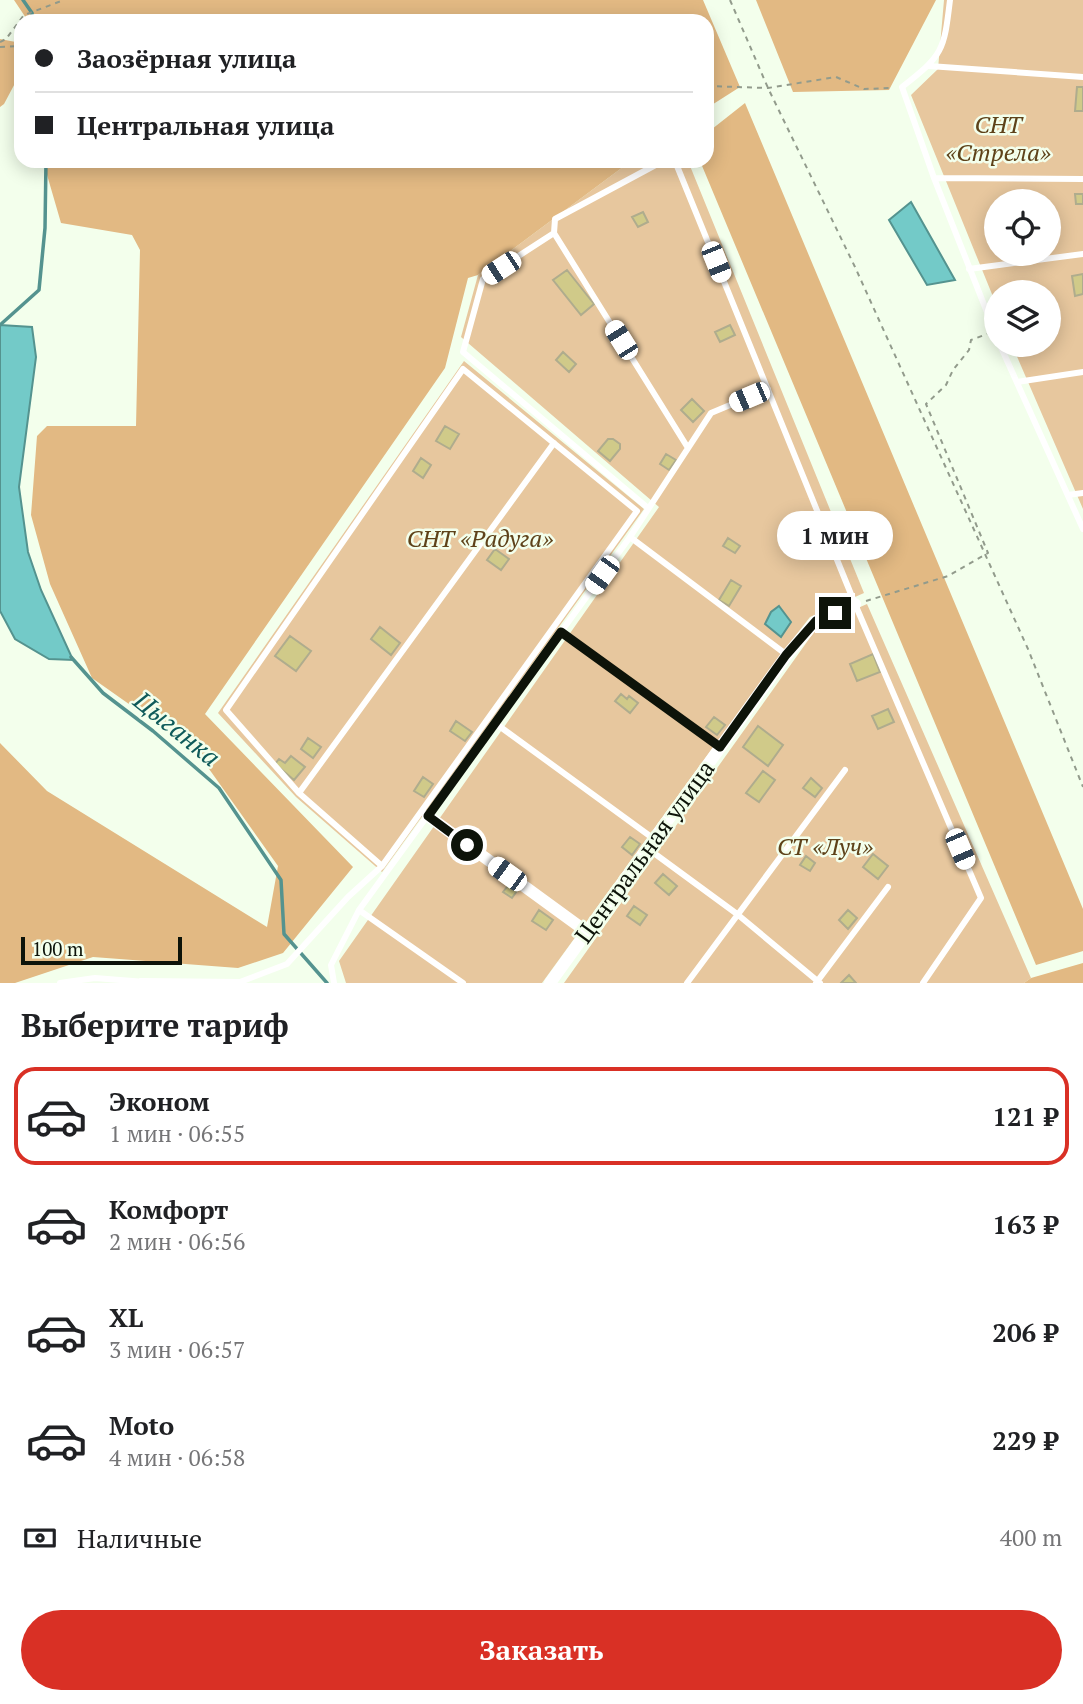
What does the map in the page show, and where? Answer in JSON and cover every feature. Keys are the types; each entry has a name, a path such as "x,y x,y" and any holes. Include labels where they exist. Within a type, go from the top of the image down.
{"street":[{"name":"Центральная улица","path":"550,983 786,655 816,621 855,604"},
{"path":"428,816 587,932"}],"lane":[{"path":"950,0 945,42 929,66 902,87 984,306"},
{"path":"929,66 1083,77"},
{"path":"650,168 555,219 554,233 688,448"},
{"path":"678,168 855,604 981,898 923,983"},
{"path":"934,178 1083,179"},
{"path":"554,233 483,279 463,352 648,508"},
{"path":"969,269 1083,254"},
{"path":"1006,357 1083,529"},
{"path":"60,983 95,978 240,982 287,964 348,897 382,866 637,511 463,369 226,710 299,793 382,866"},
{"path":"1017,382 1083,372"},
{"path":"334,983 331,965 359,910 630,537 711,413 768,389"},
{"path":"299,793 554,443"},
{"path":"1068,495 1083,493"},
{"path":"630,537 786,655"},
{"path":"561,632 720,747"},
{"path":"495,723 651,844 818,982 888,887"},
{"path":"687,983 845,769"},
{"path":"359,910 463,983"},
{"path":"141,981 150,983"}],"path":[{"path":"26,14 64,0"},
{"path":"730,0 768,88 855,267 1028,649 1083,787"},
{"path":"0,42 14,28"},
{"path":"714,86 768,88 836,77 864,89 902,87"},
{"path":"855,604 948,576 988,553 926,404 946,386 953,370 969,350 971,341 984,337"}],"green space":[{"name":"СНТ «Стрела»","path":"944,0 1083,0 1083,509 1017,357 1061,357 1061,280 986,280 911,95 938,69"},
{"path":"622,168 691,168 864,593 810,617 542,983 346,983 339,961 659,507 461,337 478,275"},
{"name":"СНТ «Радуга»","path":"464,361 644,509 382,872 296,797 218,713"},
{"name":"СТ «Луч»","path":"867,604 1031,978 1024,983 564,983 819,625"}],"shaded area":[{"path":"14,0 703,0 709,14 23,14"},
{"path":"756,0 936,0 889,90 793,92"},
{"path":"714,26 740,87 714,104"},
{"path":"0,39 14,42 14,85 0,107"},
{"path":"745,103 1083,909 1083,951 1036,965 703,168 714,168 714,127"},
{"path":"45,168 622,168 478,275 468,278 445,368 205,714 353,867 283,953 238,968 93,957 15,983 0,983 0,743 47,791 267,927 278,866 197,752 92,678 50,584 31,515 37,436 47,426 136,426 140,250 132,235 61,223"},
{"path":"1083,963 1083,983 1024,983 1031,978"}],"water":[{"path":"911,202 955,280 927,285 889,220"},
{"path":"0,325 32,327 36,357 19,487 28,552 41,590 73,660 49,659 15,639 0,611"},
{"path":"779,606 791,622 781,637 765,624 771,612"}],"building":[{"path":"1077,87 1083,87 1083,111 1075,111"},
{"path":"1075,194 1083,194 1083,204 1076,204"},
{"path":"643,212 648,222 638,227 632,217"},
{"path":"567,270 594,304 581,315 553,280"},
{"path":"1083,274 1083,294 1075,296 1072,276"},
{"path":"730,325 735,335 720,342 715,332"},
{"path":"563,352 576,364 569,372 556,360"},
{"path":"692,399 704,411 693,422 681,410"},
{"path":"445,426 459,434 450,449 436,441"},
{"path":"608,439 620,444 620,449 610,461 598,451"},
{"path":"666,454 676,460 669,470 660,464"},
{"path":"421,458 431,465 423,478 413,471"},
{"path":"813,512 817,525 804,530 799,517"},
{"path":"818,531 824,548 809,554 802,537"},
{"path":"728,538 740,546 735,553 723,546"},
{"path":"495,549 509,559 501,570 487,560"},
{"path":"731,580 741,586 729,606 719,600"},
{"path":"380,627 400,643 391,655 371,639"},
{"path":"290,636 311,651 296,671 275,656"},
{"path":"873,654 880,672 857,681 850,664"},
{"path":"621,694 638,703 630,713 615,701"},
{"path":"888,709 894,722 878,729 872,716"},
{"path":"714,717 725,725 717,735 706,727"},
{"path":"456,721 472,732 465,741 450,731"},
{"path":"758,726 783,745 768,766 743,747"},
{"path":"308,738 321,747 313,758 301,749"},
{"path":"291,756 305,767 294,780 275,764 279,759 285,763"},
{"path":"763,771 775,780 759,802 746,793"},
{"path":"423,777 433,784 424,797 414,791"},
{"path":"811,778 822,788 815,797 803,788"},
{"path":"630,837 640,844 632,855 622,847"},
{"path":"873,854 888,866 878,879 863,867"},
{"path":"806,856 815,863 810,871 800,865"},
{"path":"663,874 677,886 669,895 655,883"},
{"path":"511,882 519,888 512,898 503,892"},
{"path":"634,906 647,915 640,925 627,916"},
{"path":"539,910 553,920 546,930 532,921"},
{"path":"848,910 857,918 848,929 839,920"},
{"path":"849,975 856,983 841,983"}],"waterway":[{"name":"Цыганка","path":"23,0 32,14"},
{"name":"Цыганка","path":"0,325 39,290 45,228 46,168"},
{"name":"Цыганка","path":"71,657 103,693 153,731 219,788 281,880 284,934 327,983"}],"route":[{"path":"467,845 428,816 561,632 720,747 786,655 816,621 835,613"}]}
